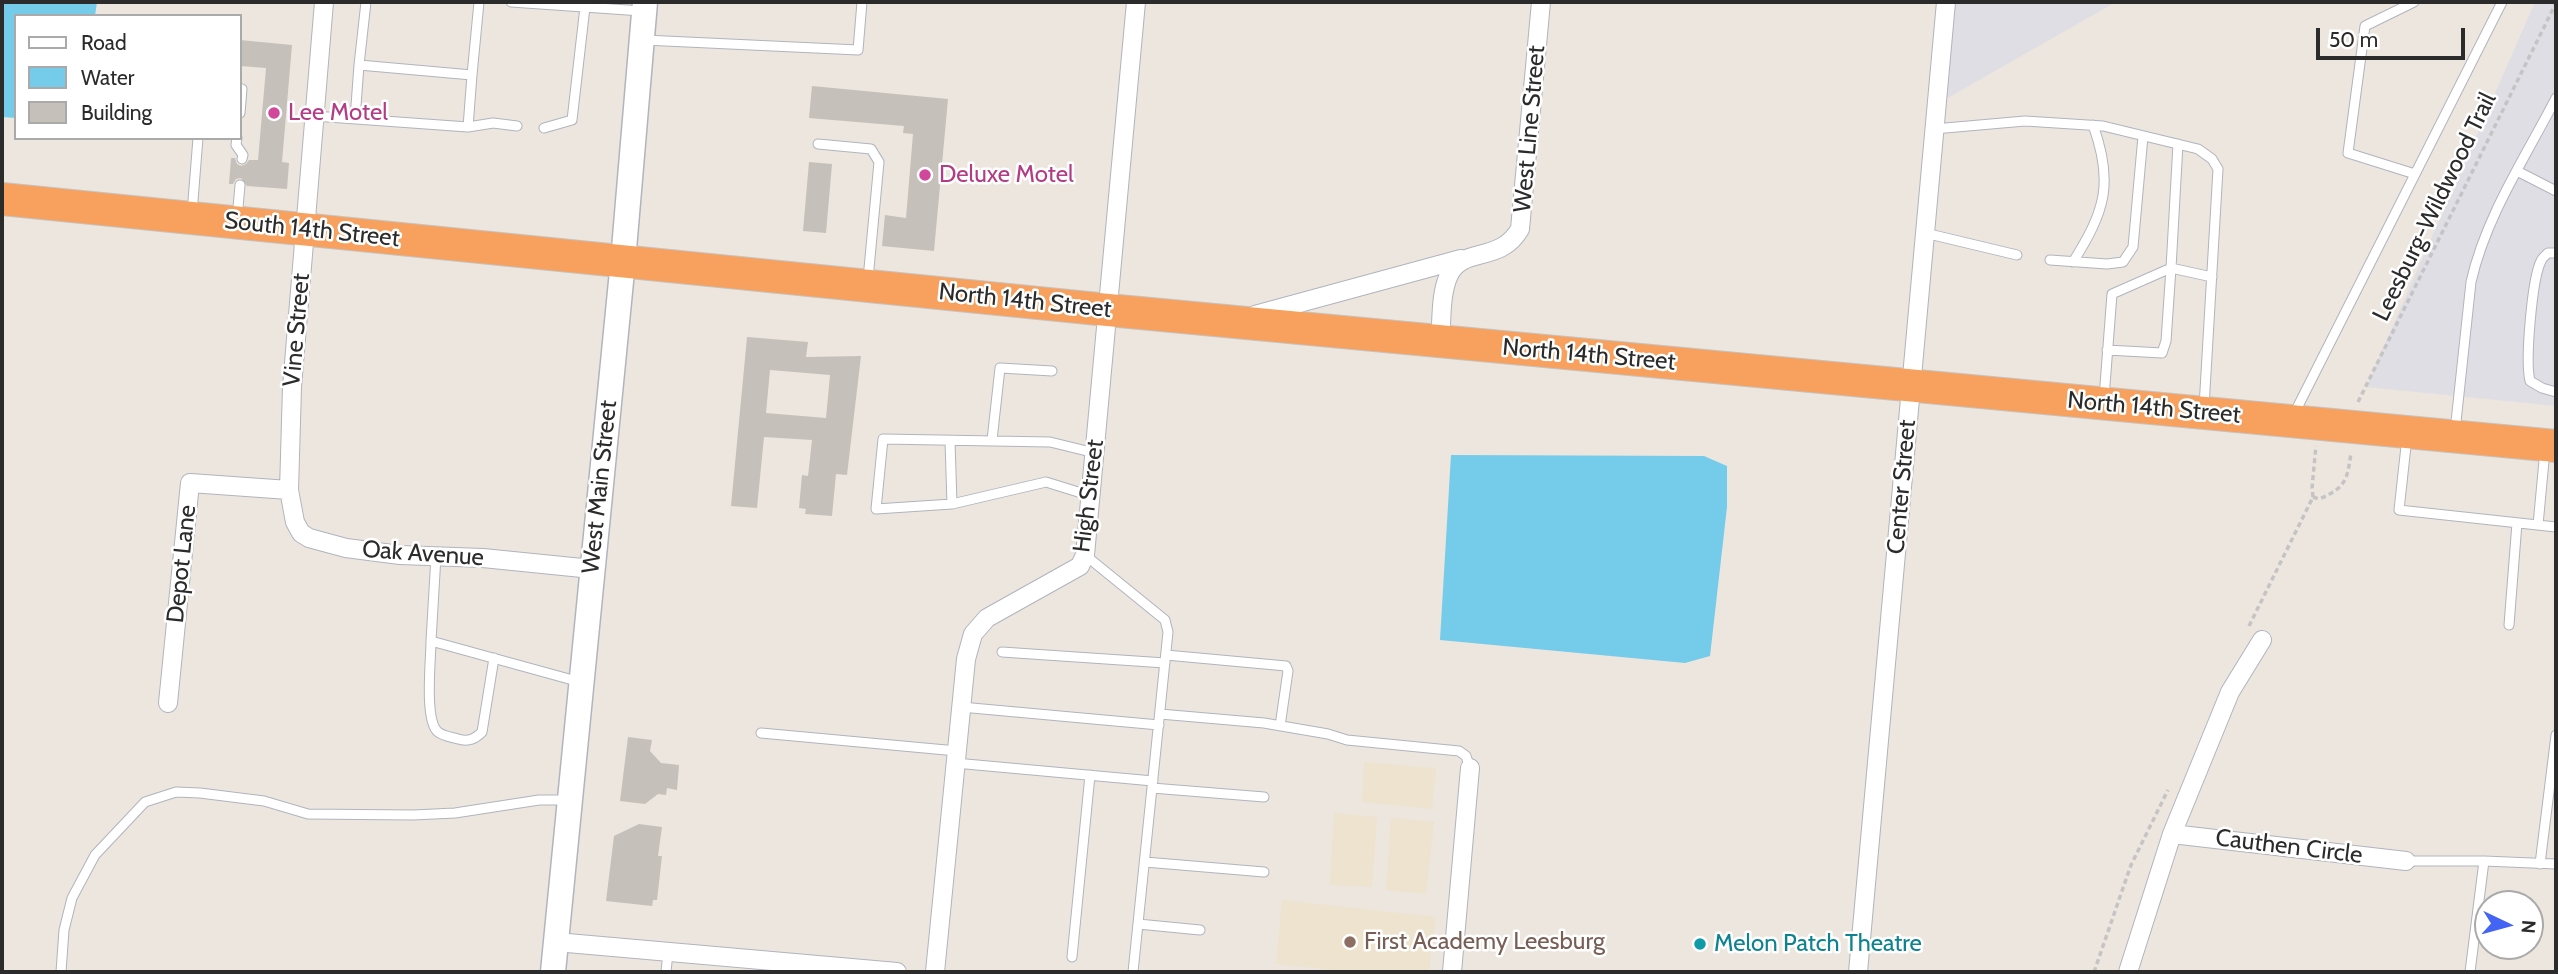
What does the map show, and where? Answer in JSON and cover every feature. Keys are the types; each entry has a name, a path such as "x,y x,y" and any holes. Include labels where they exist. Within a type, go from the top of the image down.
{"highway":[{"name":"South 14th Street","path":"2,199 623,261"},
{"name":"North 14th Street","path":"623,261 1108,310 2551,446"}],"main road":[{"name":"West Main Street","path":"553,972 623,261 645,7"}],"street":[{"name":"Vine Street","path":"289,490 292,387 324,2"},
{"name":"High Street","path":"935,972 966,659 973,634 987,618 1080,566 1085,555 1136,2"},
{"name":"West Line Street","path":"1234,321 1500,250 1514,239 1520,229 1541,2"},
{"name":"Center Street","path":"1858,972 1946,2"},
{"path":"1440,341 1449,274 1461,260"},
{"name":"Depot Lane","path":"168,703 190,483 289,490"},
{"name":"Oak Avenue","path":"289,490 295,522 301,533 309,538 346,548 400,555 483,558 592,569"},
{"path":"2128,972 2172,834 2230,692 2262,640"},
{"path":"1452,972 1470,768"},
{"name":"Cauthen Circle","path":"2172,834 2406,861"},
{"path":"556,942 897,972"}],"lane":[{"path":"355,119 366,2"},
{"path":"468,127 479,2"},
{"path":"511,2 585,7 645,7"},
{"path":"642,40 858,50 862,2"},
{"path":"2414,2 2365,26 2348,153 2415,174"},
{"path":"2328,424 2415,174 2502,2"},
{"path":"544,128 572,120 585,7"},
{"path":"359,65 472,75"},
{"path":"2454,436 2470,282 2476,259 2517,171 2556,98"},
{"path":"314,116 468,127 493,122 517,125"},
{"path":"1934,130 2025,121 2094,125 2197,149 2212,159 2218,169 2204,412"},
{"path":"2073,262 2091,233 2104,198 2104,154 2094,125"},
{"path":"2050,260 2123,262 2133,247 2143,136"},
{"path":"191,218 198,140"},
{"path":"237,140 236,145 243,159"},
{"path":"818,144 871,149 879,162 867,286"},
{"path":"2107,350 2162,353 2166,341 2178,144"},
{"path":"2517,171 2556,191"},
{"path":"236,224 240,185"},
{"path":"1925,233 2017,255"},
{"path":"2556,253 2548,253 2541,260 2533,303 2527,368 2530,381 2556,392"},
{"path":"2103,404 2112,294 2171,268 2212,277"},
{"path":"992,440 1000,368 1052,371"},
{"path":"2407,432 2399,510 2556,527"},
{"path":"1091,496 1046,482 952,504 876,509 883,439 1050,442 1095,453"},
{"path":"950,441 952,504"},
{"path":"2538,525 2551,446"},
{"path":"2509,625 2517,523"},
{"path":"1085,555 1165,621 1168,632 1133,972"},
{"path":"436,556 430,717 436,730 444,736 465,741 482,732 495,658"},
{"path":"431,641 581,682"},
{"path":"1002,652 1286,666 1288,671 1280,726"},
{"path":"961,707 1158,725"},
{"path":"1160,714 1280,726 1347,740 1459,751 1466,755 1470,768"},
{"path":"761,733 1153,785 1264,797"},
{"path":"2540,863 2556,735"},
{"path":"1072,957 1090,775"},
{"path":"61,972 64,930 72,898 95,855 145,802 176,792 200,793 264,801 307,814 413,815 455,813 539,800 570,800"},
{"path":"2406,861 2556,864"},
{"path":"2470,972 2484,861"},
{"path":"1145,862 1264,872"},
{"path":"1139,924 1200,930"},
{"path":"666,972 668,952"}],"path":[{"name":"Leesburg-Wildwood Trail","path":"2328,424 2556,3"},
{"path":"2328,424 2348,474 2343,486 2319,499 2314,497 2312,488 2328,424"}],"shaded area":[{"path":"1941,2 2116,2 1930,108"},
{"path":"2535,2 2556,2 2556,406 2366,387"},
{"path":"1364,762 1436,768 1432,809 1362,802"},
{"path":"1334,813 1377,817 1372,887 1330,885"},
{"path":"1391,818 1434,822 1426,894 1386,890"},
{"path":"1282,900 1436,917 1429,972 1352,972 1276,964"}],"water":[{"path":"2,2 97,2 95,14 14,14 14,118 2,117"},
{"path":"1451,455 1704,456 1727,466 1727,507 1710,656 1685,663 1440,640"}],"building":[{"name":"Lee Motel","path":"242,40 292,45 282,162 289,163 287,189 247,186 241,178 229,184 231,158 235,158 241,166 249,160 258,160 266,68 242,66"},
{"name":"Deluxe Motel","path":"812,86 948,99 934,251 882,246 885,215 906,218 913,134 903,133 904,126 809,118"},
{"path":"809,162 832,164 826,233 803,231"},
{"path":"747,337 808,342 806,357 861,356 847,475 836,474 832,516 805,514 806,509 799,508 802,475 808,476 812,440 764,437 757,508 731,506","holes":["770,370 830,375 826,418 766,413"]},
{"path":"628,737 652,740 650,751 661,763 679,765 677,790 667,788 666,795 658,794 645,804 620,801"},
{"path":"639,824 662,827 657,900 653,900 652,906 606,901 614,836"}],"place":[{"name":"Lee Motel","path":"274,113"},
{"name":"Deluxe Motel","path":"925,175"},
{"name":"First Academy Leesburg","path":"1350,942"},
{"name":"Melon Patch Theatre","path":"1700,944"}]}
